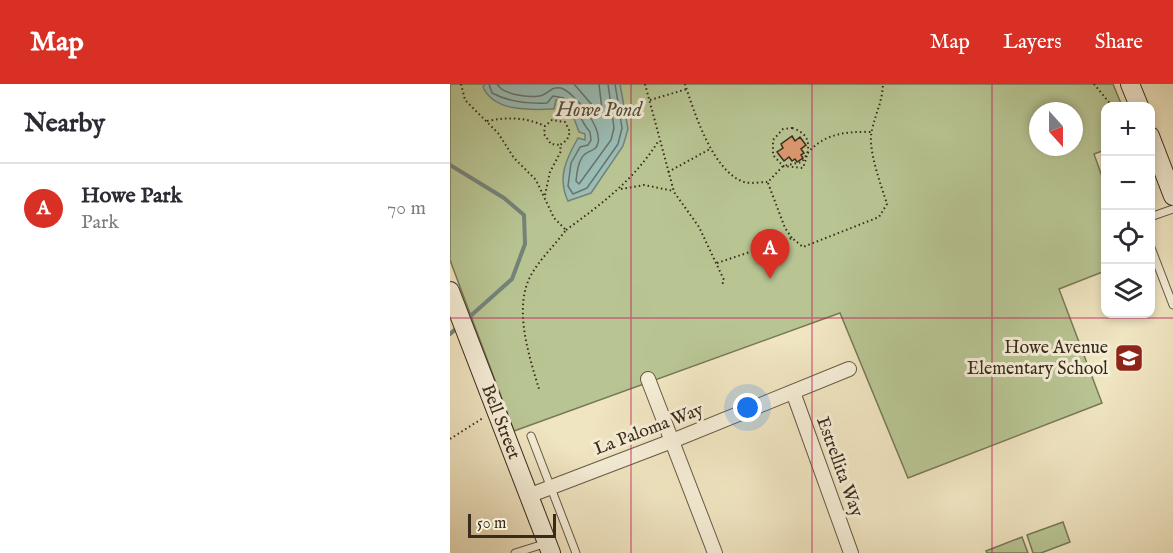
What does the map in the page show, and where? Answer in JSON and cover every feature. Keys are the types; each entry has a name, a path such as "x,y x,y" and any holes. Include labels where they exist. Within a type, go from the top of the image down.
{"street":[{"path":"1130,84 1137,102"},
{"path":"1155,148 1171,185"},
{"name":"Bell Street","path":"450,291 549,548"},
{"name":"La Paloma Way","path":"528,496 672,441 849,369"},
{"path":"648,379 715,553"},
{"name":"Estrellita Way","path":"793,393 852,553"}],"lane":[{"path":"1155,215 1173,209"},
{"path":"1155,258 1173,304"},
{"path":"531,436 576,553"},
{"path":"515,553 549,548"}],"path":[{"path":"461,84 465,100 498,133 514,158 536,180 554,218 566,231"},
{"path":"645,84 674,192 699,227 724,279 722,285"},
{"path":"685,84 714,156 736,178 746,183 768,182 783,166 802,162 809,149 832,135 846,131 871,132"},
{"path":"768,182 785,228 803,247 879,217 885,211 887,204 876,169 871,132 882,103 883,84"},
{"path":"1094,84 1109,102"},
{"path":"650,100 687,88"},
{"path":"487,122 503,118 529,118 545,126"},
{"path":"545,126 557,119 568,126 569,136 560,145"},
{"path":"545,126 545,139 551,144 560,145"},
{"path":"783,129 801,131 808,140 809,149 803,168 783,166 773,155 773,140 783,129"},
{"path":"539,389 528,355 524,309 526,287 532,273 566,231 621,189 645,163 659,140"},
{"path":"545,195 550,172 561,151 560,145"},
{"path":"668,172 711,149"},
{"path":"621,189 644,185 674,192"},
{"path":"717,263 792,238"},
{"path":"450,439 496,410"}],"green space":[{"path":"450,84 1113,84 1120,102 1101,102 1101,151 1094,154 1101,174 1101,273 1059,289 1102,403 908,478 840,313 514,431 450,260"},
{"path":"1063,522 1070,542 1041,553 1033,553 1027,535"},
{"path":"1022,537 1028,553 987,553 986,551"}],"water":[{"name":"Howe Pond","path":"485,84 620,84 628,129 623,146 591,193 568,201 565,193 563,176 570,153 578,138 585,140 585,134 579,132 572,113 559,109 560,101 556,100 554,109 534,110 504,105 488,95 483,87"}],"building":[{"path":"792,136 795,141 800,137 806,145 801,149 804,153 801,155 803,158 797,162 795,159 792,161 789,157 784,161 777,152 783,148 781,144"}],"waterway":[{"path":"450,165 504,198 524,215 525,244 512,279 466,320"},
{"path":"450,334 458,327"}],"place":[{"name":"Howe Park","path":"770,279"},
{"name":"Howe Avenue Elementary School","path":"1129,358"}]}
